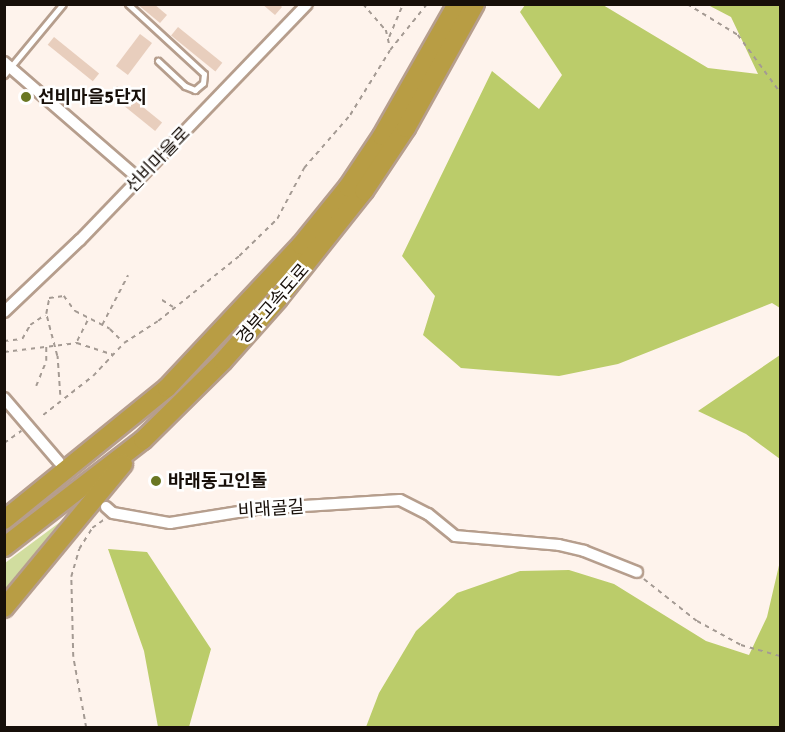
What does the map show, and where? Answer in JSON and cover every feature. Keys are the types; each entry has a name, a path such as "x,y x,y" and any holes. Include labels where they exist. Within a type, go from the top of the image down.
{"highway":[{"name":"경부고속도로","path":"4,520 132,420 252,300 348,187 411,90 457,4"},
{"name":"경부고속도로","path":"4,547 143,440 223,361 325,243 406,128 475,4"},
{"path":"4,506 132,420"},
{"path":"4,608 143,440"}],"street":[{"name":"선비마을로","path":"4,312 140,179 307,4"},
{"path":"7,69 140,179"},
{"path":"4,398 59,462"},
{"name":"비래골길","path":"110,510 170,523 248,510 400,500 455,536 469,540 519,540 559,545 595,554 637,572"}],"lane":[{"path":"7,69 63,4"},
{"path":"128,4 204,75 203,83 195,90 185,86 158,61"}],"path":[{"path":"363,4 389,37"},
{"path":"390,50 389,37 403,4"},
{"path":"43,415 61,397 114,355 124,343 174,308 278,219 304,168 350,115 390,50 427,4"},
{"path":"687,4 738,35 780,92"},
{"path":"102,325 128,275"},
{"path":"61,397 46,314 49,298 60,294 88,318 102,325 124,343"},
{"path":"162,300 174,308"},
{"path":"4,341 20,341 30,325 46,314"},
{"path":"77,343 88,318"},
{"path":"4,352 46,344 77,343 114,355"},
{"path":"36,386 46,361 46,344"},
{"path":"4,443 28,426"},
{"path":"86,728 73,657 71,578 79,549 92,528 110,510"},
{"path":"637,572 697,621 741,645 780,656"}],"green space":[{"path":"525,5 603,5 708,68 758,74 731,17 708,5 780,5 780,308 772,303 618,364 559,376 461,368 423,335 435,296 402,256 492,71 539,109 562,75 520,12"},
{"path":"780,355 780,459 746,434 698,411"},
{"path":"75,511 5,600 5,563"},
{"path":"108,549 147,552 211,649 189,727 158,727 144,651"},
{"path":"780,561 780,727 366,727 379,693 416,631 457,593 520,571 569,570 614,584 706,641 749,655 767,617"}],"building":[{"path":"137,4 154,4 167,15 160,23"},
{"path":"262,4 279,4 282,7 275,15"},
{"path":"178,27 222,63 215,71 171,36"},
{"path":"140,34 152,43 128,75 116,66"},
{"path":"54,37 99,74 93,81 48,45"},
{"path":"117,86 162,123 155,131 110,95"}],"place":[{"name":"선비마을5단지","path":"26,97"},
{"name":"바래동고인돌","path":"156,481"}]}
